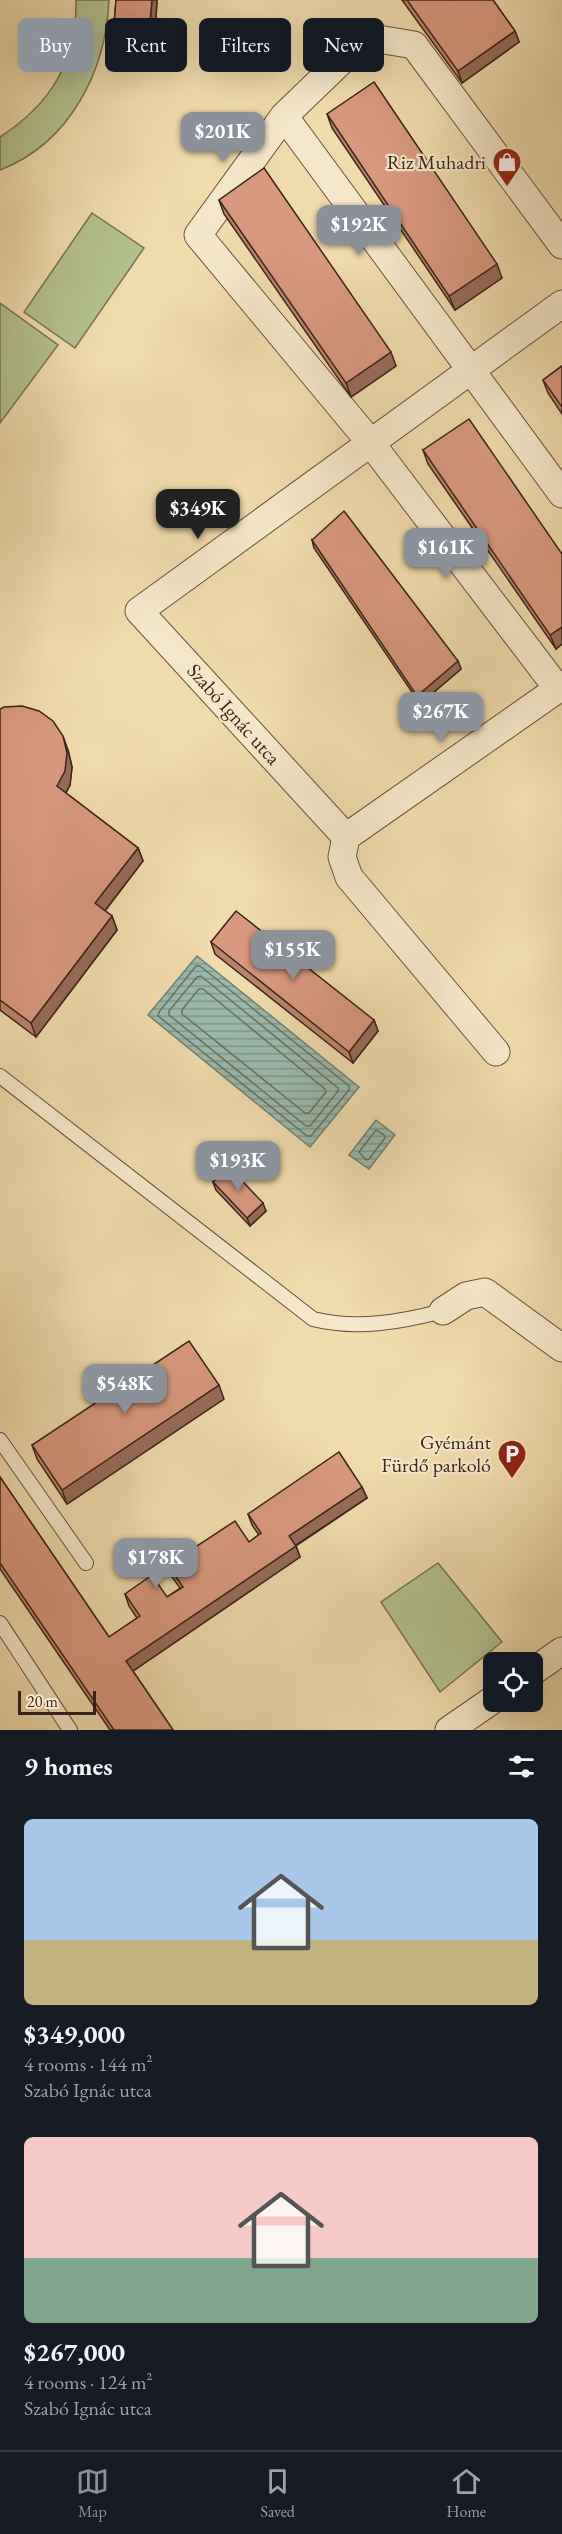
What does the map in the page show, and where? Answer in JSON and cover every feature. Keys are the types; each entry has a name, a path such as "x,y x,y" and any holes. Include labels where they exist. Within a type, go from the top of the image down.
{"street":[{"path":"496,1052 349,877 342,857 346,837 560,687 370,442 198,235 285,116 366,37 414,45 562,245"},
{"path":"285,116 562,494"},
{"name":"Szabó Ignác utca","path":"346,837 140,611 562,304"},
{"path":"443,1311 466,1296 485,1292 562,1348"},
{"path":"543,1665 562,1652"},
{"path":"449,1730 483,1707"}],"lane":[{"path":"0,1076 313,1319 338,1325 409,1320 443,1311"},
{"path":"0,1440 87,1563"},
{"path":"0,1623 70,1730"}],"green space":[{"path":"76,0 109,0 101,53 92,78 80,102 46,142 25,158 0,170 0,137 34,110 47,95 61,72 93,72 93,18 75,18"},
{"path":"92,213 144,248 75,348 24,312"},
{"path":"0,303 58,345 0,423"},
{"path":"438,1563 502,1642 490,1652 483,1652 483,1657 440,1692 381,1602"}],"water":[{"path":"197,956 359,1087 310,1147 148,1015"},
{"path":"376,1120 395,1135 369,1169 349,1155"}],"building":[{"path":"116,0 152,0 150,18 115,18"},
{"path":"407,0 493,0 515,31 458,71"},
{"path":"374,82 497,264 449,296 327,114"},
{"path":"264,168 391,352 346,383 219,200"},
{"path":"562,366 562,407 543,380"},
{"path":"469,419 562,554 562,627 550,635 423,450"},
{"path":"344,511 458,661 417,696 312,540"},
{"path":"22,706 39,711 53,721 63,736 67,753 65,771 57,786 138,848 95,903 112,916 31,1023 0,1000 0,709"},
{"path":"236,911 374,1020 349,1052 211,942"},
{"path":"229,1167 263,1203 247,1218 213,1182"},
{"path":"189,1341 219,1385 62,1490 32,1445"},
{"path":"339,1452 362,1487 289,1536 296,1546 126,1661 173,1730 114,1730 0,1563 0,1477 109,1637 140,1616 125,1594 152,1575 167,1597 183,1587 168,1565 235,1521 249,1542 261,1533 248,1514"}],"place":[{"name":"Riz Muhadri","path":"507,188"},
{"name":"Gyémánt Fürdő parkoló","path":"512,1480"}]}
